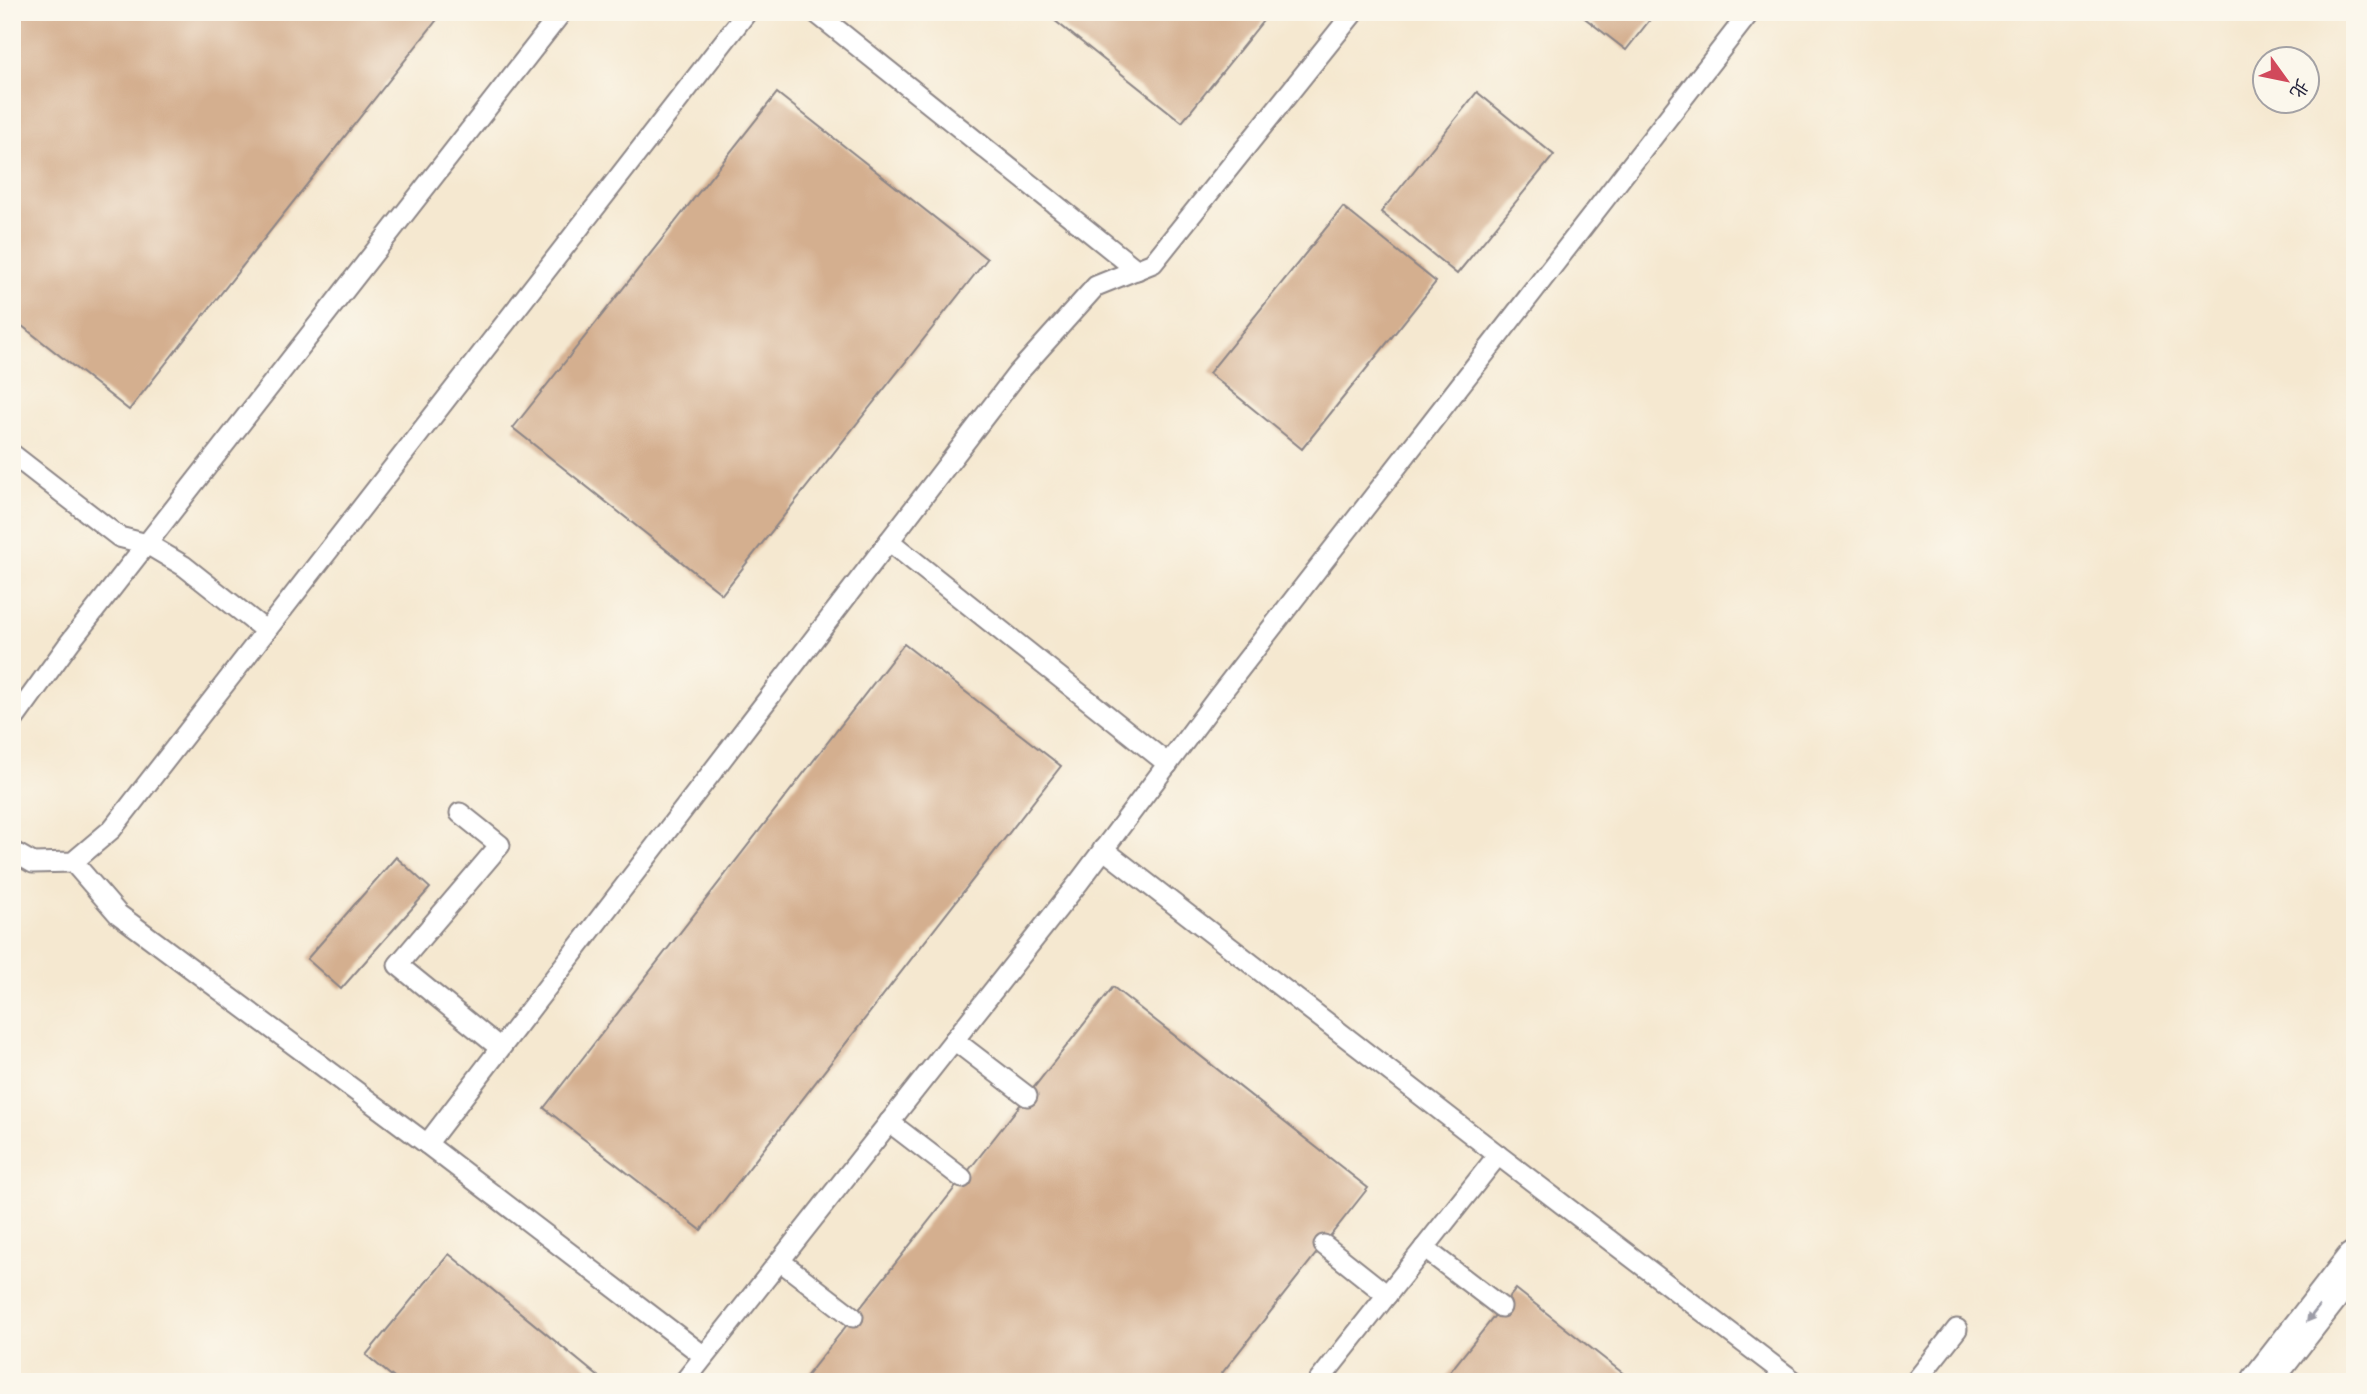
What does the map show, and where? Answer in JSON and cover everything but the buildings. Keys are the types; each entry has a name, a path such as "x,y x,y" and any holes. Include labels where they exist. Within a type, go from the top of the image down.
{"street":[{"path":"2261,1382 2355,1261"}],"lane":[{"path":"12,722 70,642 562,12"},
{"path":"12,851 33,863 72,862 112,829 747,12"},
{"path":"815,12 1137,270"},
{"path":"427,1144 1017,374 1096,286 1153,263 1354,12"},
{"path":"688,1381 704,1356 1103,849 1750,12"},
{"path":"12,454 119,537 147,544 184,566 266,631"},
{"path":"888,541 1168,764"},
{"path":"460,813 500,845 398,965 500,1048"},
{"path":"1103,849 1795,1382"},
{"path":"72,862 118,914 427,1144 704,1356"},
{"path":"954,1040 1027,1096"},
{"path":"889,1122 962,1178"},
{"path":"1318,1382 1498,1155"},
{"path":"1324,1244 1387,1295"},
{"path":"1424,1248 1501,1307"},
{"path":"780,1261 853,1317"},
{"path":"1915,1382 1957,1329"}]}
